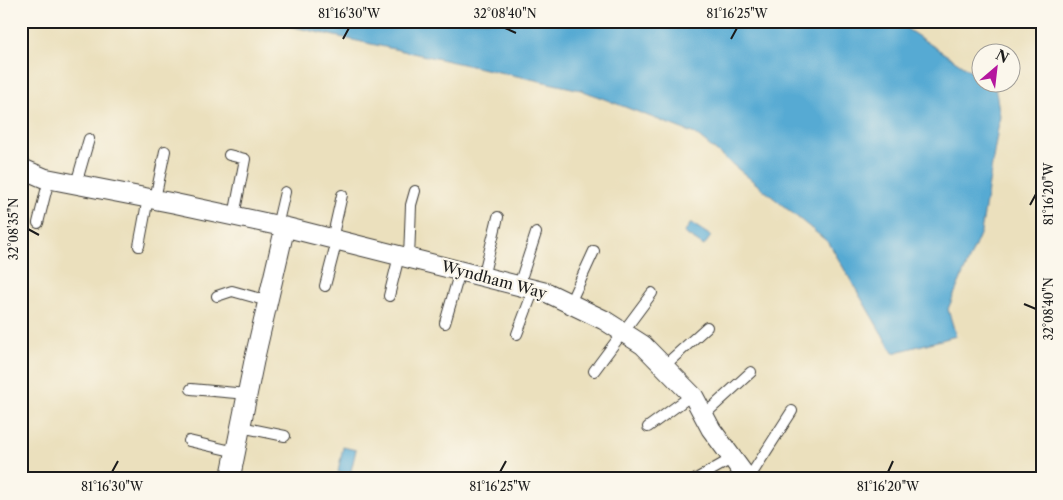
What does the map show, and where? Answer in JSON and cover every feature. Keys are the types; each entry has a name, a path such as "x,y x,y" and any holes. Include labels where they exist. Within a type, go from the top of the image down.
{"street":[{"name":"Wyndham Way","path":"21,168 49,179 152,198 234,216 548,293 604,320 643,345 692,395 711,429 749,478"},
{"path":"230,479 268,301 281,227"}],"lane":[{"path":"76,184 89,140"},
{"path":"138,246 165,151"},
{"path":"229,155 244,159 234,216"},
{"path":"38,223 49,179"},
{"path":"389,296 404,257 410,205 415,191"},
{"path":"281,227 285,192"},
{"path":"325,286 342,195"},
{"path":"483,276 498,216"},
{"path":"517,334 536,233"},
{"path":"570,303 594,250"},
{"path":"445,323 460,271"},
{"path":"217,296 232,291 268,301"},
{"path":"594,371 652,293"},
{"path":"664,366 708,327"},
{"path":"704,415 751,372"},
{"path":"191,389 247,394"},
{"path":"648,427 692,395"},
{"path":"749,478 792,411"},
{"path":"241,427 285,436"},
{"path":"189,441 236,452"},
{"path":"696,479 732,458"}],"water":[{"path":"266,21 895,21 970,70 970,92 996,92 1000,116 981,232 948,309 956,336 893,353 829,243 695,134 581,90"},
{"path":"691,223 711,236 704,246 684,233"},
{"path":"343,447 356,450 350,475 338,472"}]}
